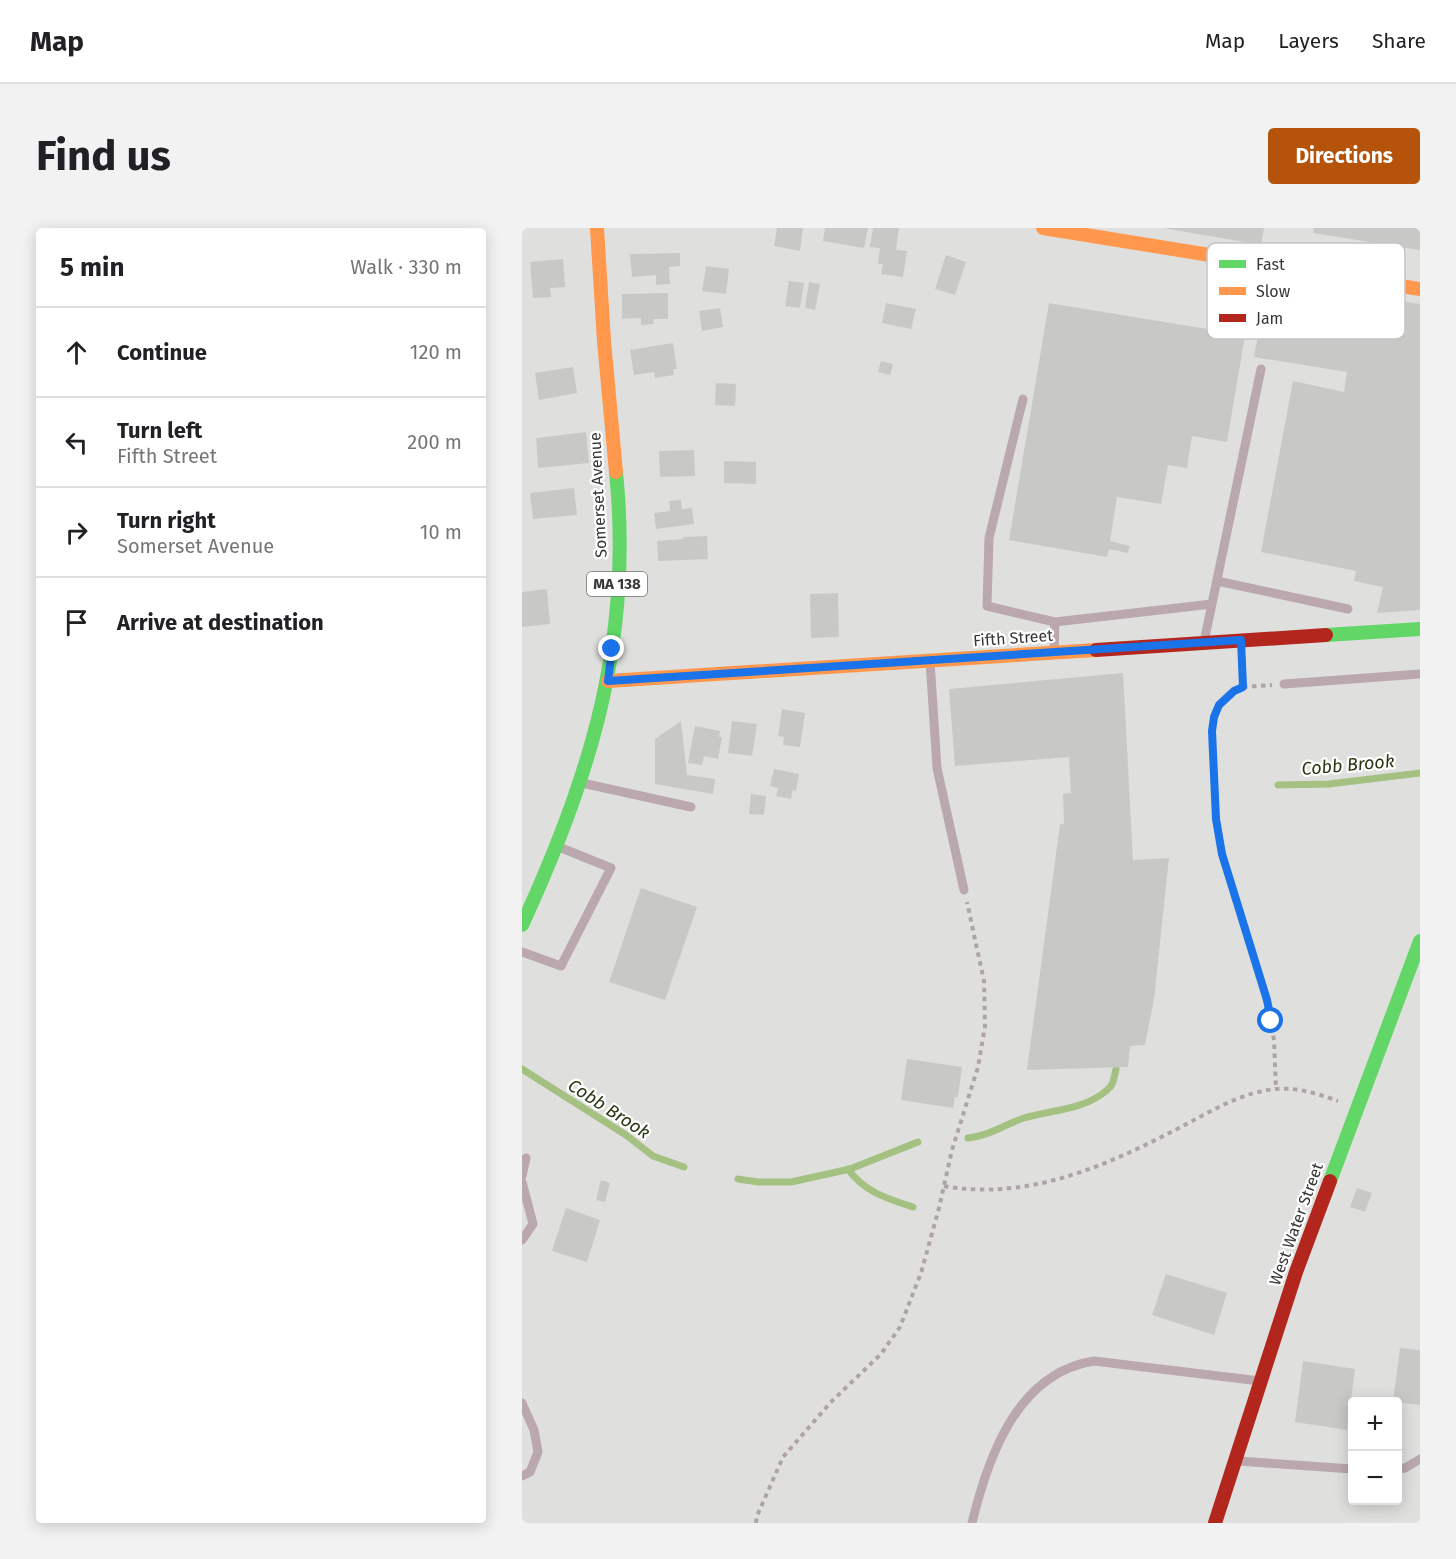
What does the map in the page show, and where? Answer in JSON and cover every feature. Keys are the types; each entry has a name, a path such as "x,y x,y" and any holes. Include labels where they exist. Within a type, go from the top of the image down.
{"street":[{"name":"Somerset Avenue","path":"522,925 557,846 580,782 596,733 608,681 617,584 619,517 597,228"},
{"path":"1043,228 1207,255"},
{"path":"1405,287 1420,289"},
{"name":"Fifth Street","path":"608,681 1420,629"},
{"name":"West Water Street","path":"1215,1523 1299,1263 1420,941"}],"lane":[{"path":"1204,643 1261,369"},
{"path":"1023,399 989,538 987,606 1054,622 1212,604"},
{"path":"1217,581 1348,609"},
{"path":"1054,622 1054,652"},
{"path":"930,661 937,768 964,890"},
{"path":"1284,684 1420,675"},
{"path":"580,782 691,807"},
{"path":"522,952 561,966 611,868 557,846"},
{"path":"522,1176 526,1158"},
{"path":"522,1182 532,1224 522,1240"},
{"path":"972,1523 996,1446 1022,1402 1046,1380 1061,1371 1076,1364 1094,1361 1260,1381"},
{"path":"522,1403 534,1431 538,1452 530,1472 522,1476"},
{"path":"1402,1468 1420,1459"},
{"path":"1235,1461 1348,1469"}],"path":[{"path":"1241,640 1243,687"},
{"path":"1276,1089 1274,1040 1267,1000 1222,854 1216,819 1212,731 1219,705 1234,691 1243,687 1284,684"},
{"path":"756,1523 783,1456 831,1402 880,1354 900,1327 921,1273 952,1150 978,1067 985,1026 984,981 964,890"},
{"path":"944,1186 964,1190 1000,1190 1046,1182 1074,1174 1124,1156 1244,1096 1276,1089 1311,1092 1357,1107"}],"building":[{"path":"777,228 803,228 800,251 774,246"},
{"path":"825,228 868,228 864,248 823,241"},
{"path":"873,228 899,228 896,250 907,251 903,277 881,274 883,264 878,264 880,248 870,247"},
{"path":"1163,228 1264,228 1261,243"},
{"path":"1314,228 1420,228 1420,250 1405,248 1405,243 1376,243 1313,233"},
{"path":"680,253 680,266 669,267 670,284 656,285 656,275 632,277 630,254"},
{"path":"946,255 966,262 955,295 935,289"},
{"path":"563,259 565,287 550,288 551,297 533,298 530,262"},
{"path":"706,266 729,269 726,294 702,291"},
{"path":"789,281 804,283 800,308 785,306"},
{"path":"809,282 820,284 815,310 805,308"},
{"path":"668,293 668,319 653,319 654,324 641,325 641,318 622,319 622,294"},
{"path":"1405,302 1420,304 1420,610 1377,613 1383,587 1354,581 1356,571 1261,552 1293,381 1344,392 1347,372 1254,357 1257,339 1405,339"},
{"path":"886,303 916,309 911,329 882,323"},
{"path":"1049,303 1207,329 1207,339 1244,339 1227,442 1192,436 1187,468 1168,465 1161,504 1117,497 1110,541 1130,546 1128,553 1109,549 1107,557 1009,540"},
{"path":"720,308 723,327 702,331 699,311"},
{"path":"673,343 677,369 673,369 674,375 655,378 654,372 634,375 630,350"},
{"path":"881,361 893,364 890,375 878,372"},
{"path":"573,367 577,393 539,400 535,373"},
{"path":"716,383 736,384 735,406 715,405"},
{"path":"586,432 589,463 538,468 536,438"},
{"path":"694,450 695,476 660,477 659,451"},
{"path":"724,461 756,462 756,484 724,483"},
{"path":"574,488 577,515 533,519 530,493"},
{"path":"681,500 682,509 692,508 694,524 656,529 654,513 670,511 669,501"},
{"path":"707,536 708,559 658,561 657,541"},
{"path":"547,589 550,624 522,627 522,592"},
{"path":"838,593 839,637 811,638 810,594"},
{"path":"1123,673 1133,860 1169,858 1154,999 1145,1045 1130,1046 1128,1067 1027,1070 1060,824 1064,824 1063,794 1071,793 1069,757 955,766 949,689"},
{"path":"782,709 805,713 800,747 783,745 784,737 778,736"},
{"path":"681,721 687,775 715,779 713,794 655,784 655,739"},
{"path":"732,721 757,724 752,756 728,753"},
{"path":"695,726 720,731 719,737 722,737 718,759 704,756 702,765 688,763"},
{"path":"774,769 799,774 796,791 793,790 791,799 776,796 778,788 770,786"},
{"path":"751,794 766,796 764,815 749,814"},
{"path":"641,888 697,907 665,1000 609,982"},
{"path":"907,1059 962,1067 958,1097 955,1097 953,1108 901,1100"},
{"path":"601,1180 610,1183 605,1202 596,1200"},
{"path":"1357,1188 1372,1193 1365,1212 1350,1207"},
{"path":"566,1208 600,1220 587,1262 552,1251"},
{"path":"1166,1274 1227,1293 1214,1335 1152,1315"},
{"path":"1400,1348 1420,1350 1420,1405 1402,1403 1402,1397 1394,1397"},
{"path":"1303,1361 1355,1369 1351,1397 1348,1397 1347,1430 1295,1422"}],"waterway":[{"name":"Cobb Brook","path":"1278,785 1329,784 1420,773"},
{"name":"Cobb Brook","path":"522,1069 626,1135 653,1156 684,1167"},
{"name":"Cobb Brook","path":"968,1138 991,1132 1024,1118 1089,1102 1111,1086 1116,1069"},
{"name":"Cobb Brook","path":"738,1179 758,1182 791,1182 850,1169 918,1142"},
{"path":"848,1169 861,1184 869,1189 886,1198 913,1207"}],"traffic: fast":[{"path":"522,925 547,870 568,815 587,760 601,705 612,649 618,592 620,533 616,472"},
{"path":"1326,635 1420,629"},
{"path":"1330,1181 1420,941"}],"traffic: slow":[{"path":"597,228 616,472"},
{"path":"1043,228 1207,255"},
{"path":"1405,287 1420,289"},
{"path":"608,681 1096,650"}],"traffic: jam":[{"path":"1096,650 1326,635"},
{"path":"1215,1523 1296,1272 1330,1181"}],"route":[{"path":"612,649 608,681 1241,640 1243,687 1234,691 1219,705 1212,731 1216,819 1222,854 1267,1000 1271,1021"}]}
